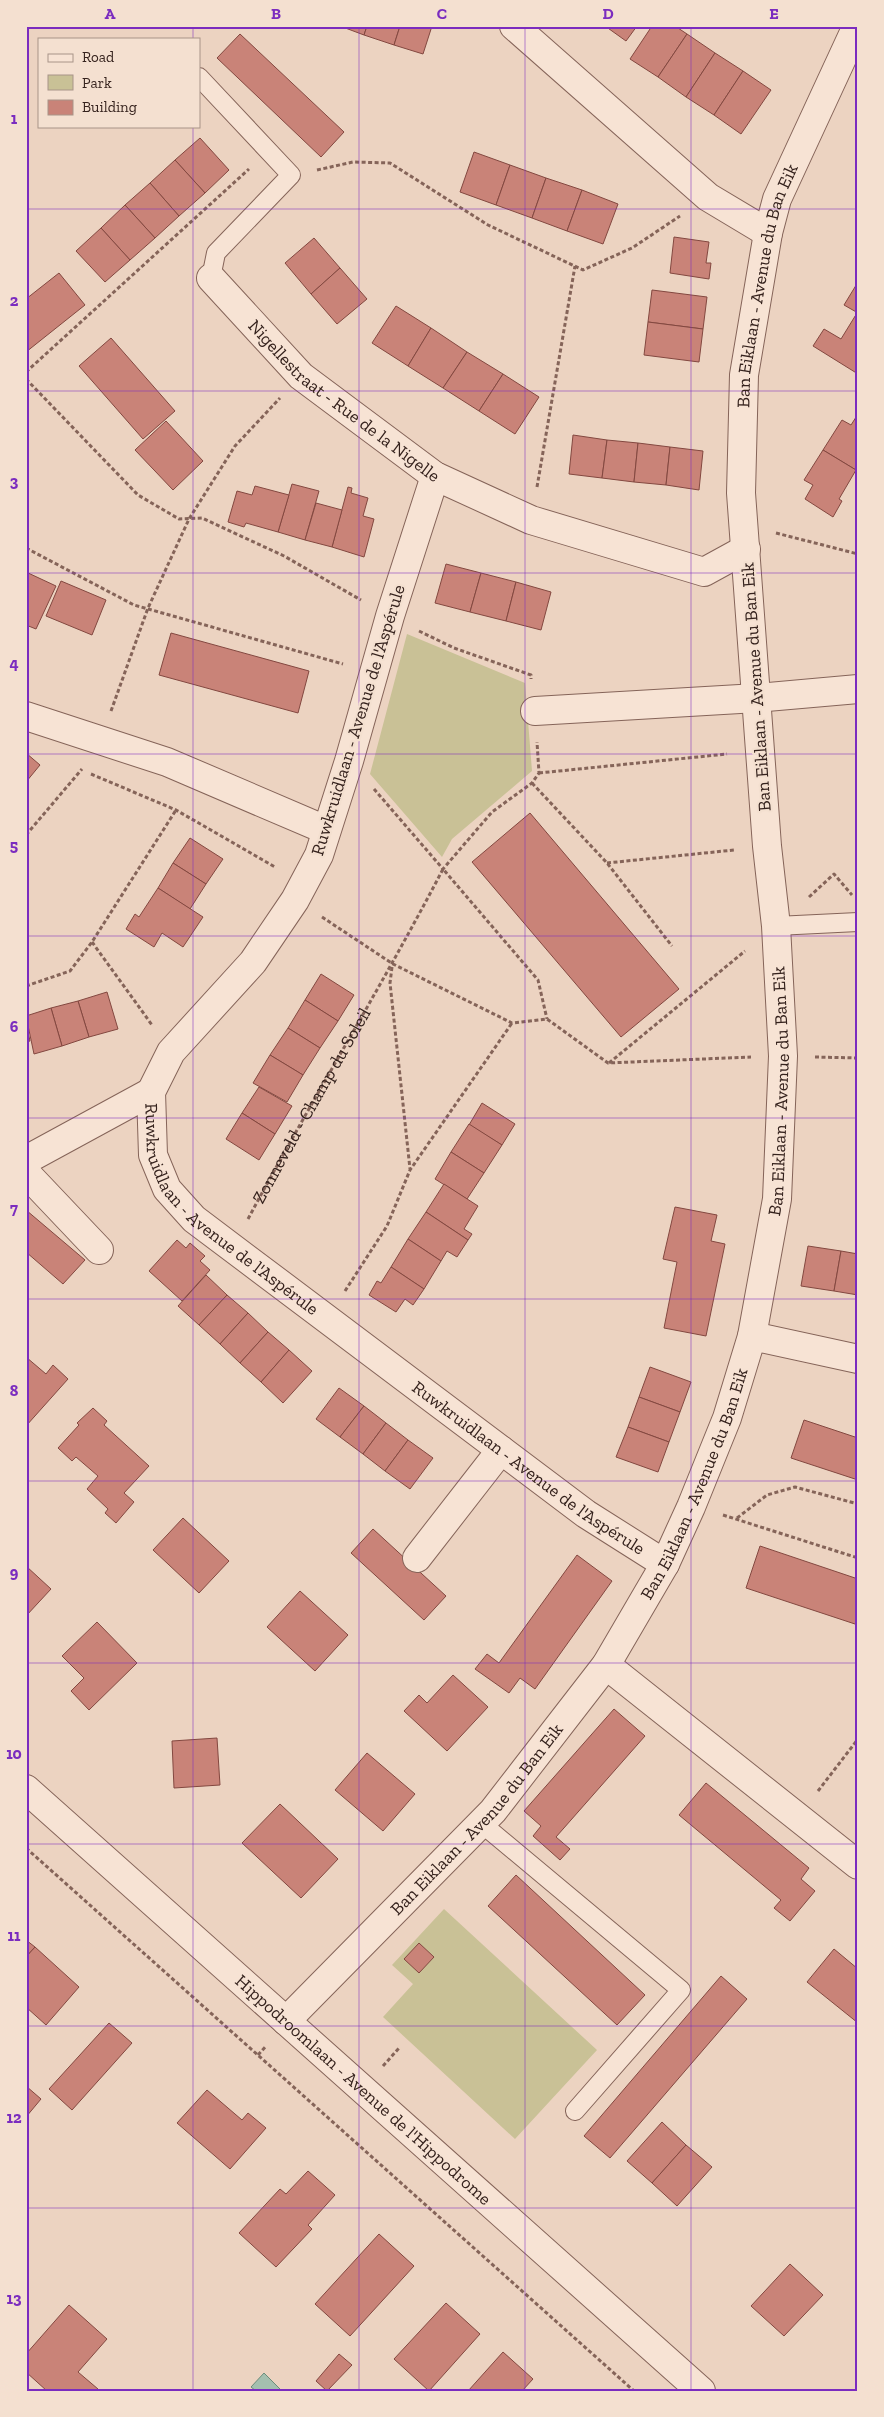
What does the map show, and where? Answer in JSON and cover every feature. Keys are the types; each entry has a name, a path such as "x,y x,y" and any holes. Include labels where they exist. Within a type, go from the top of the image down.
{"street":[{"path":"514,26 708,198 768,233"},
{"name":"Ban Eiklaan - Avenue du Ban Eik","path":"286,2021 493,1811 606,1665 665,1564 691,1507 727,1418 752,1336 777,1199 783,1056 776,926 767,846 741,492 744,375 768,233 777,199 857,26"},
{"name":"Nigellestraat - Rue de la Nigelle","path":"211,278 301,376 435,476 531,520 704,572 746,549"},
{"name":"Ruwkruidlaan - Avenue de l'Aspérule","path":"435,476 390,616 349,761 319,855 295,900 253,962 171,1052 151,1092 153,1155 167,1188 194,1219 586,1514 665,1564"},
{"path":"534,711 757,698 858,689"},
{"path":"26,716 167,762 326,830"},
{"path":"26,1160 151,1092"},
{"path":"26,1173 100,1250"},
{"path":"752,1336 858,1359"},
{"path":"417,1558 501,1450"},
{"path":"606,1665 858,1865"},
{"name":"Hippodroomlaan - Avenue de l'Hippodrome","path":"26,1789 701,2391"}],"lane":[{"path":"200,78 291,175"},
{"name":"Nigellestraat - Rue de la Nigelle","path":"211,278 216,253 291,175"},
{"path":"776,926 858,922"},
{"path":"481,1824 681,1990 576,2111"}],"path":[{"path":"26,372 268,152"},
{"path":"291,175 353,162 390,163 488,225 583,270 632,248 708,198"},
{"path":"531,520 575,266"},
{"path":"26,835 94,755 101,741 148,608 189,519 235,446 301,376"},
{"path":"26,379 138,495 179,519 202,518 284,556 390,616 454,648 531,675 539,773 760,750"},
{"path":"746,549 767,530 858,554"},
{"path":"26,548 134,605 374,674"},
{"path":"349,761 538,980 547,1019"},
{"path":"82,770 176,810 280,870 295,900 393,964 512,1022 547,1019 608,1063 783,1056 858,1058"},
{"name":"Zonneveld - Champ du Soleil","path":"233,1248 300,1122 393,964 443,869 492,812 532,783 539,773"},
{"path":"532,783 607,863 672,946"},
{"path":"26,986 70,971 92,942 176,810"},
{"path":"607,863 767,846"},
{"path":"608,1063 776,926"},
{"path":"92,942 171,1052"},
{"name":"Zonneveld - Champ du Soleil","path":"393,964 390,983 410,1170"},
{"name":"Zonneveld - Champ du Soleil","path":"327,1319 387,1226 410,1170 512,1022"},
{"path":"736,1518 767,1495 795,1487 858,1504"},
{"path":"691,1507 736,1518 858,1558"},
{"path":"798,1818 858,1739"},
{"path":"26,1848 634,2391"},
{"path":"380,2068 399,2048"}],"green space":[{"path":"407,634 525,683 532,771 452,839 442,857 370,774"},
{"path":"444,1909 597,2050 515,2139 383,2017 413,1984 392,1965"}],"shaded area":[{"path":"264,2373 282,2391 256,2391 251,2387"}],"building":[{"path":"340,26 367,26 364,35"},
{"path":"367,26 400,26 394,45 364,35"},
{"path":"400,26 432,26 423,54 394,45"},
{"path":"605,26 637,26 626,41"},
{"path":"652,26 675,26 687,34 658,77 630,59"},
{"path":"240,34 344,132 321,157 217,58"},
{"path":"687,34 715,53 686,97 658,77"},
{"path":"715,53 743,71 714,115 686,97"},
{"path":"743,71 771,90 741,134 714,115"},
{"path":"200,138 229,170 205,193 175,160"},
{"path":"474,152 510,165 496,205 460,192"},
{"path":"175,160 205,193 179,216 150,183"},
{"path":"510,165 546,178 532,218 496,205"},
{"path":"546,178 582,190 567,231 532,218"},
{"path":"150,183 179,216 155,238 125,205"},
{"path":"582,190 618,204 603,244 567,231"},
{"path":"125,205 155,238 130,260 101,228"},
{"path":"101,228 130,260 105,282 76,251"},
{"path":"674,237 709,242 706,263 711,263 709,279 670,273"},
{"path":"314,238 340,268 311,294 285,263"},
{"path":"340,268 367,299 337,324 311,294"},
{"path":"59,273 85,305 26,352 26,299"},
{"path":"858,282 858,313 844,305"},
{"path":"652,290 707,297 703,329 648,322"},
{"path":"396,306 431,328 408,366 372,343"},
{"path":"857,313 858,374 813,346 824,329 841,339"},
{"path":"648,322 703,329 699,362 644,355"},
{"path":"431,328 467,352 443,388 408,366"},
{"path":"111,338 175,411 143,439 79,366"},
{"path":"467,352 503,374 479,411 443,388"},
{"path":"503,374 539,397 515,434 479,411"},
{"path":"858,414 858,468 856,470 823,450 842,420 851,425"},
{"path":"166,421 203,461 173,490 135,450"},
{"path":"573,435 607,440 602,478 569,474"},
{"path":"607,440 638,443 634,482 602,478"},
{"path":"638,443 670,447 666,485 634,482"},
{"path":"670,447 703,451 699,490 666,485"},
{"path":"823,450 856,470 839,499 842,501 833,517 805,499 813,485 804,480"},
{"path":"292,484 319,491 305,540 278,532"},
{"path":"255,486 289,495 278,532 246,523 244,527 228,522 237,491 252,495"},
{"path":"348,487 352,488 351,493 368,498 363,516 374,519 364,557 332,547"},
{"path":"316,503 342,510 332,547 305,540"},
{"path":"446,564 481,573 470,612 435,603"},
{"path":"26,572 56,586 36,629 26,625"},
{"path":"481,573 516,582 506,621 470,612"},
{"path":"61,581 106,600 92,635 46,616"},
{"path":"516,582 551,592 541,630 506,621"},
{"path":"171,633 309,671 298,713 159,675"},
{"path":"26,753 40,765 26,782"},
{"path":"530,813 679,989 621,1037 472,862"},
{"path":"190,838 223,859 206,884 173,863"},
{"path":"173,863 206,884 190,909 158,888"},
{"path":"158,888 203,917 183,947 162,933 154,947 126,929 135,914 139,917"},
{"path":"321,974 354,995 338,1021 305,1000"},
{"path":"107,992 118,1029 89,1037 78,1001"},
{"path":"305,1000 338,1021 320,1048 288,1028"},
{"path":"78,1001 89,1037 62,1046 51,1008"},
{"path":"51,1008 62,1046 34,1054 26,1016"},
{"path":"26,1023 30,1041 26,1042"},
{"path":"288,1028 320,1048 303,1075 270,1055"},
{"path":"270,1055 303,1075 287,1102 253,1083"},
{"path":"259,1087 292,1106 275,1134 242,1113"},
{"path":"482,1103 515,1124 502,1145 469,1125"},
{"path":"242,1113 275,1134 259,1160 226,1139"},
{"path":"469,1124 502,1145 484,1173 451,1152"},
{"path":"451,1152 484,1173 467,1199 435,1179"},
{"path":"444,1184 478,1206 464,1229 472,1234 468,1240 426,1212"},
{"path":"675,1207 717,1215 711,1241 725,1244 706,1336 664,1328 677,1262 663,1259"},
{"path":"26,1210 85,1260 63,1284 26,1252"},
{"path":"426,1212 468,1240 457,1257 447,1251 441,1261 408,1239"},
{"path":"408,1239 441,1261 424,1289 391,1267"},
{"path":"177,1240 186,1248 190,1243 205,1256 200,1261 210,1270 182,1301 149,1271"},
{"path":"808,1246 841,1251 834,1291 801,1286"},
{"path":"841,1251 858,1254 858,1295 834,1291"},
{"path":"391,1267 424,1289 413,1305 405,1299 396,1312 369,1295 377,1281 381,1283"},
{"path":"206,1275 227,1295 199,1325 178,1306"},
{"path":"227,1295 248,1313 220,1344 199,1325"},
{"path":"248,1313 268,1332 240,1363 220,1344"},
{"path":"268,1332 289,1350 261,1382 240,1363"},
{"path":"289,1350 312,1371 283,1403 261,1382"},
{"path":"26,1357 46,1374 53,1365 68,1379 26,1426"},
{"path":"650,1367 691,1382 680,1412 639,1397"},
{"path":"339,1388 364,1406 340,1437 316,1419"},
{"path":"639,1397 680,1412 669,1442 628,1427"},
{"path":"364,1406 386,1423 363,1454 340,1437"},
{"path":"93,1408 107,1421 104,1425 149,1466 124,1493 134,1502 116,1523 105,1513 108,1509 87,1489 98,1476 76,1457 72,1461 58,1448 79,1425 77,1423"},
{"path":"804,1420 858,1438 858,1480 791,1458"},
{"path":"386,1423 408,1440 385,1471 363,1454"},
{"path":"628,1427 669,1442 658,1472 616,1457"},
{"path":"408,1440 433,1458 410,1489 385,1471"},
{"path":"183,1518 229,1561 199,1593 153,1550"},
{"path":"373,1529 446,1596 424,1620 351,1553"},
{"path":"760,1546 858,1579 858,1625 746,1588"},
{"path":"577,1555 612,1581 535,1689 520,1678 509,1693 475,1669 487,1654 499,1663"},
{"path":"26,1566 51,1589 26,1616"},
{"path":"300,1591 348,1635 315,1671 267,1627"},
{"path":"97,1622 137,1663 89,1710 71,1691 84,1678 62,1656"},
{"path":"453,1675 488,1707 447,1751 404,1711 419,1695 427,1703"},
{"path":"614,1709 645,1736 556,1837 570,1849 560,1860 533,1836 541,1826 524,1811"},
{"path":"217,1738 220,1785 174,1788 172,1741"},
{"path":"367,1753 415,1794 383,1831 335,1790"},
{"path":"706,1783 809,1868 801,1879 815,1891 790,1921 774,1908 781,1900 679,1815"},
{"path":"280,1804 338,1859 301,1898 242,1843"},
{"path":"516,1875 645,1995 617,2025 488,1906"},
{"path":"26,1940 35,1947 26,1957"},
{"path":"419,1943 434,1957 419,1973 404,1959"},
{"path":"35,1947 79,1987 46,2025 26,2007 26,1957"},
{"path":"834,1949 858,1969 858,2023 807,1982"},
{"path":"721,1976 747,1999 610,2158 584,2136"},
{"path":"109,2023 132,2043 72,2110 49,2089"},
{"path":"26,2086 41,2099 26,2117"},
{"path":"207,2090 242,2120 248,2113 266,2128 230,2169 177,2123"},
{"path":"662,2122 686,2145 652,2183 627,2161"},
{"path":"686,2145 712,2167 677,2206 652,2183"},
{"path":"308,2171 335,2195 308,2225 312,2229 276,2267 239,2233 280,2189 286,2194"},
{"path":"379,2234 414,2266 350,2336 315,2304"},
{"path":"790,2264 823,2295 784,2336 751,2306"},
{"path":"446,2303 480,2334 429,2391 394,2359"},
{"path":"69,2305 107,2339 78,2372 98,2389 97,2391 47,2391 26,2372 26,2354"},
{"path":"503,2352 533,2379 522,2391 468,2391"},
{"path":"339,2354 352,2365 327,2391 316,2381"}]}
